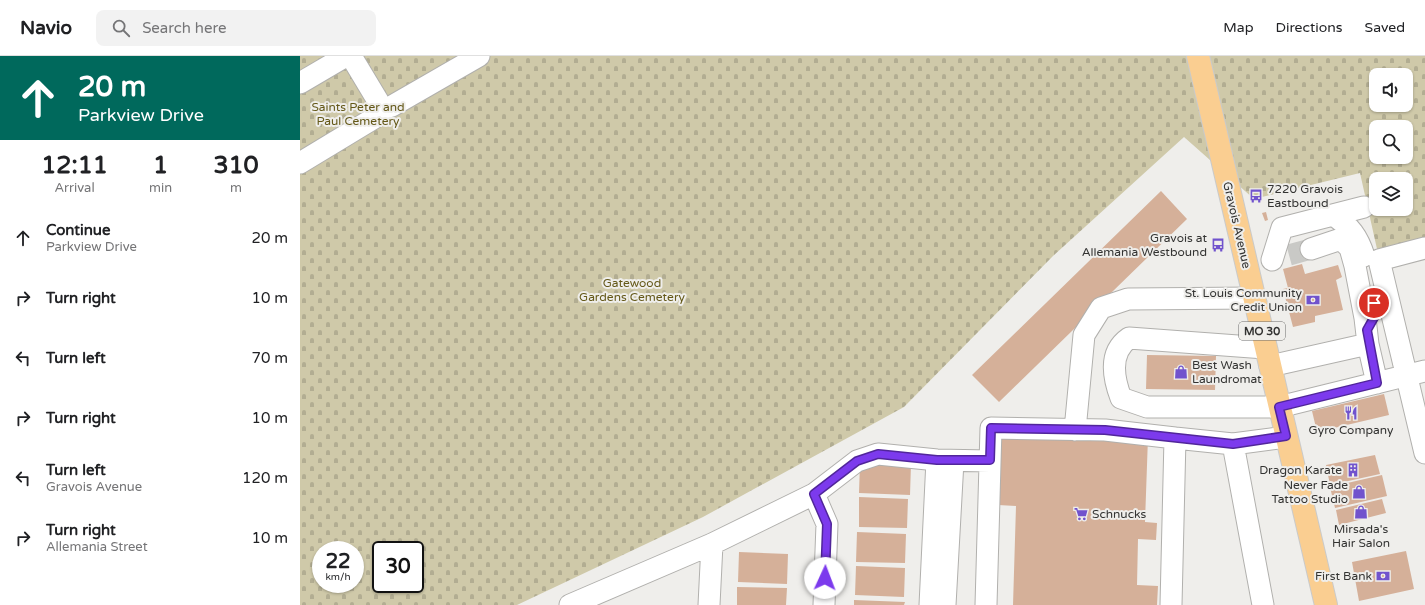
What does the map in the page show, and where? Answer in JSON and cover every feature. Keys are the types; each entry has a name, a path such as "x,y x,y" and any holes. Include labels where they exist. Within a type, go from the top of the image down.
{"main road":[{"name":"Gravois Avenue","path":"1198,56 1326,605"}],"street":[{"path":"300,83 346,56"},
{"path":"300,163 376,118 379,110 378,101 351,56"},
{"path":"379,110 392,106 479,56"},
{"path":"1247,265 1280,258 1282,228 1364,207"},
{"path":"1333,215 1347,224 1354,232 1361,246 1371,280 1376,314 1367,337"},
{"path":"1319,247 1341,239 1350,248 1377,383"},
{"path":"1425,248 1379,260 1416,373 1425,453"},
{"path":"1075,430 1084,335 1101,308 1128,299 1254,298"},
{"path":"1367,337 1267,357 1129,338 1121,344 1115,359 1114,371 1116,386 1121,398 1147,407 1279,407 1416,373"},
{"path":"986,605 991,428 1105,430 1233,444 1286,436"},
{"path":"1171,605 1174,438"},
{"path":"1233,444 1263,605"},
{"path":"570,605 598,599 814,494 857,461 878,454 945,460 990,460"},
{"path":"930,605 945,460"},
{"path":"945,460 945,605"},
{"path":"814,494 827,524 824,605"},
{"path":"709,605 712,544"}],"green space":[{"name":"Gatewood Gardens Cemetery","path":"300,56 1425,56 1425,237 1377,249 1370,216 1413,216 1413,172 1369,172 1369,213 1360,173 1254,199 1184,137 1053,256 904,407 703,517 517,605 300,605"}],"building":[{"path":"1161,191 1187,219 999,402 972,375"},
{"path":"1266,212 1268,220 1265,221 1262,213"},
{"name":"St. Louis Community Credit Union","path":"1302,264 1305,274 1338,265 1342,277 1336,280 1343,310 1315,316 1315,322 1293,327 1283,289 1288,288 1283,269"},
{"name":"Best Wash Laundromat","path":"1147,355 1216,356 1215,390 1146,389"},
{"name":"Gyro Company","path":"1384,394 1389,415 1317,432 1312,411"},
{"name":"Schnucks","path":"1000,432 1148,437 1145,522 1157,523 1156,540 1138,539 1137,585 1158,586 1157,605 1013,605 1016,506 998,505"},
{"name":"Dragon Karate","path":"1375,455 1380,474 1330,485 1326,465"},
{"path":"860,463 911,464 910,495 859,493"},
{"name":"Never Fade Tattoo Studio","path":"1382,475 1387,496 1335,508 1330,487"},
{"path":"859,497 908,499 907,528 859,527"},
{"name":"Mirsada's Hair Salon","path":"1382,499 1386,513 1339,525 1336,510"},
{"path":"857,532 906,534 905,563 856,562"},
{"name":"First Bank","path":"1406,551 1414,589 1359,601 1352,562"},
{"path":"739,552 788,554 787,584 738,582"},
{"path":"856,566 905,568 904,597 855,595"},
{"path":"737,587 787,588 786,605 737,605"},
{"path":"854,600 905,602 904,605 854,605"}],"tunnel":[{"path":"1289,255 1311,249"}],"place":[{"name":"7220 Gravois Eastbound","path":"1256,196"},
{"name":"Gravois at Allemania Westbound","path":"1218,245"},
{"name":"St. Louis Community Credit Union","path":"1313,300"},
{"name":"Best Wash Laundromat","path":"1181,372"},
{"name":"Gyro Company","path":"1351,413"},
{"name":"Dragon Karate","path":"1353,470"},
{"name":"Never Fade Tattoo Studio","path":"1359,492"},
{"name":"Mirsada's Hair Salon","path":"1361,512"},
{"name":"Schnucks","path":"1081,514"},
{"name":"First Bank","path":"1383,576"}],"route":[{"path":"825,578 827,524 814,494 857,461 878,454 937,460 990,460 991,428 1105,430 1233,444 1286,436 1279,407 1377,383 1368,344 1367,330 1376,314 1374,303"}],"park label":[{"name":"Saints Peter and Paul Cemetery","path":"358,114"}]}
